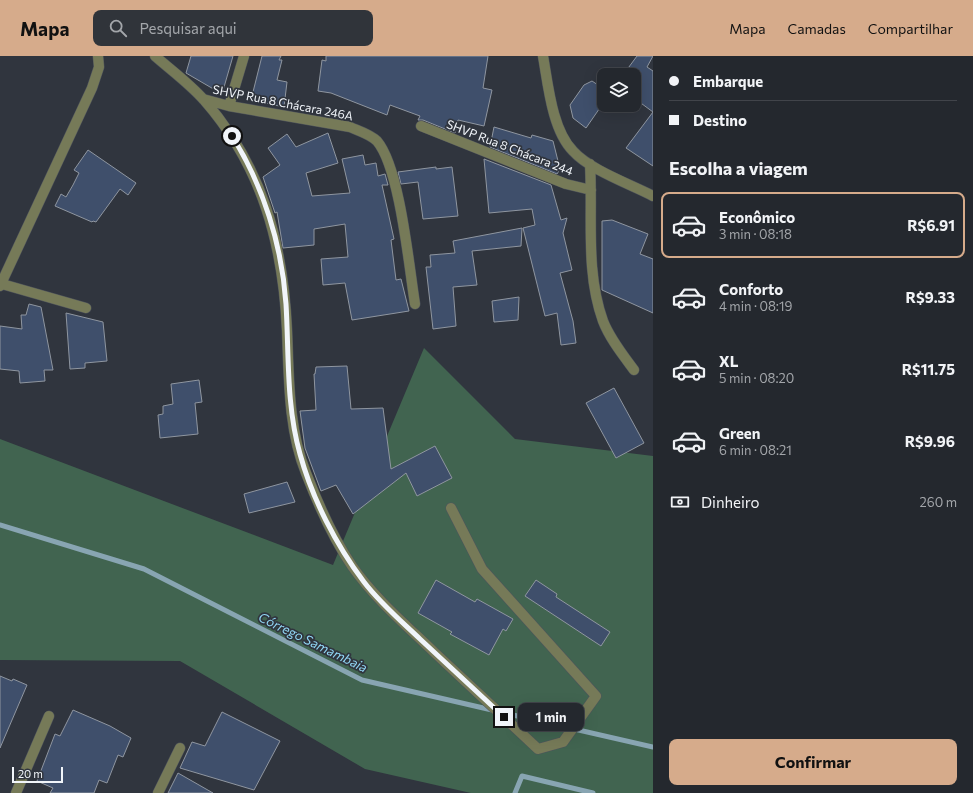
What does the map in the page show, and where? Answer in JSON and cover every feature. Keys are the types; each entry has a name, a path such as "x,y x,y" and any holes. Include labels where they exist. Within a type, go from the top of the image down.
{"street":[{"path":"86,308 1,285 92,88 99,67 98,56"},
{"path":"155,56 203,99 245,156 256,181 278,250 286,302 289,374 297,442 305,471 336,539 361,578 389,610 538,749 563,742 596,696 482,569 451,508"},
{"path":"229,106 244,56"},
{"path":"543,56 557,124 565,141 572,151 590,164 653,196"},
{"name":"SHVP Rua 8 Chácara 246A","path":"203,99 229,106 350,127 363,132 376,141 383,152 391,171 398,196 415,304"},
{"name":"SHVP Rua 8 Chácara 244","path":"420,126 566,184 591,190"},
{"path":"590,164 592,263 596,295 604,322 617,348 634,370"},
{"path":"16,793 48,716"},
{"path":"158,793 180,748"}],"green space":[{"path":"424,348 515,439 653,456 653,793 471,793 365,769 180,661 0,660 0,439 333,565"}],"building":[{"path":"191,56 233,56 222,94 186,73"},
{"path":"262,56 281,56 279,60 282,60 277,80 287,82 284,107 251,100"},
{"path":"326,56 488,56 483,88 492,90 484,126 458,120 455,133 423,120 418,120 420,116 390,105 387,115 331,93 318,91 322,60 326,61"},
{"path":"637,56 653,56 647,67 653,71 653,112 641,103 641,68 628,68"},
{"path":"592,81 597,84 597,112 586,128 573,118 570,105 584,85"},
{"path":"653,112 653,166 626,148"},
{"path":"494,127 531,138 532,135 553,141 560,169 557,174 490,147"},
{"path":"328,133 338,163 306,173 312,196 350,193 342,159 363,155 365,165 376,163 378,176 385,174 388,185 382,185 394,239 391,240 396,280 401,279 409,311 352,320 345,283 323,285 321,259 348,257 345,224 314,229 314,245 283,248 277,212 275,213 263,177 280,165 268,148 287,134 296,147"},
{"path":"88,150 136,183 128,195 120,189 96,222 92,222 55,206 61,194 66,197 79,173 74,170"},
{"path":"484,159 551,185 561,220 567,218 563,233 572,270 560,273 573,321 576,343 561,345 557,313 545,316 523,228 535,225 532,209 489,213"},
{"path":"436,167 436,169 452,167 458,216 423,219 418,182 401,184 398,172"},
{"path":"612,220 648,234 640,254 653,259 653,313 602,290 602,221"},
{"path":"522,228 521,246 472,251 477,285 453,287 456,326 433,329 426,267 431,267 430,255 455,253 453,241"},
{"path":"519,297 518,320 494,322 492,301"},
{"path":"29,304 41,307 53,370 44,370 45,381 20,383 19,371 0,369 0,326 22,329 21,315 26,315"},
{"path":"66,313 103,322 107,361 85,363 85,368 70,369"},
{"path":"347,366 351,409 383,408 391,469 435,446 452,478 417,496 406,473 353,514 336,485 321,491 305,448 300,411 316,410 314,374 316,367"},
{"path":"199,380 202,402 195,403 198,434 160,438 158,415 163,414 163,406 173,404 171,384"},
{"path":"614,388 644,443 616,458 586,403"},
{"path":"287,482 295,502 249,513 244,494"},
{"path":"436,580 475,602 477,599 513,619 506,631 503,629 489,655 450,634 452,632 418,613"},
{"path":"536,580 557,594 556,597 610,632 601,646 525,596"},
{"path":"0,676 12,681 13,679 27,685 0,748"},
{"path":"73,710 110,726 131,738 123,757 118,755 107,783 99,780 94,793 50,793 53,788 37,781 55,734 60,736"},
{"path":"222,712 280,741 254,790 180,768 192,742 205,746"},
{"path":"178,773 213,793 168,793"}],"waterway":[{"name":"Córrego Samambaia","path":"0,525 144,569 362,680 492,710"},
{"name":"Córrego Samambaia","path":"500,712 653,747"},
{"path":"515,793 522,776 593,793"}],"route":[{"path":"232,136 245,156 256,181 278,250 286,302 289,374 296,436 305,471 322,510 336,539 351,564 365,583 389,610 504,717"}]}
